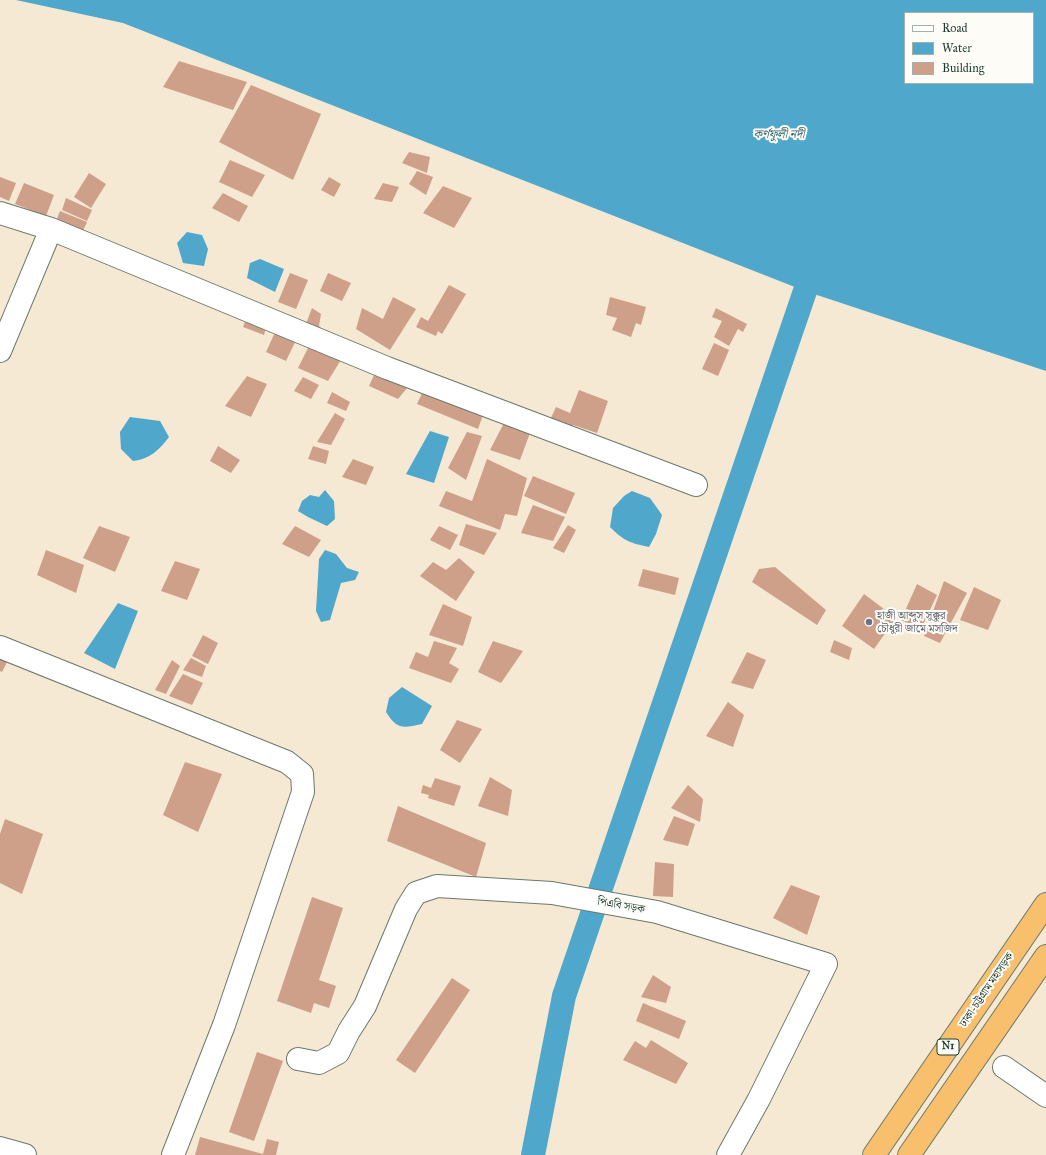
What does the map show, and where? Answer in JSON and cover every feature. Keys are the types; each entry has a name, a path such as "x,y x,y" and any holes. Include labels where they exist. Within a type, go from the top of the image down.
{"highway":[{"name":"ঢাকা-চট্টগ্রাম মহাসড়ক","path":"874,1155 1046,904"},
{"name":"N1","path":"909,1155 1046,956"}],"street":[{"path":"0,213 51,229 387,368 696,485"},
{"path":"0,351 51,229"},
{"path":"0,647 287,762 302,774 303,792 224,1025 173,1155"},
{"name":"পিএবি সড়ক","path":"298,1059 319,1063 338,1053 365,1006 406,909 416,893 437,886 552,893 657,912 826,964 728,1155"},
{"path":"1004,1067 1046,1096"},
{"path":"0,1148 24,1155"}],"water":[{"name":"কর্ণফুলী নদী","path":"16,0 1046,0 1046,371 805,291 123,23"},
{"path":"187,232 202,235 208,249 204,266 183,263 177,243"},
{"path":"260,259 284,269 275,292 247,278 250,263"},
{"path":"130,417 160,421 169,437 154,453 139,460 133,461 121,449 120,432"},
{"path":"430,431 449,437 434,483 406,474"},
{"path":"325,490 334,501 335,519 327,526 298,511 302,501 310,495 319,497"},
{"path":"632,491 650,498 662,515 656,534 649,547 628,541 610,527 613,508 624,496"},
{"path":"325,550 336,554 347,568 359,572 355,580 341,583 330,620 321,622 316,611 319,559"},
{"path":"118,603 138,611 115,669 84,653"},
{"path":"402,687 432,706 422,724 405,727 397,725 386,712 389,698"}],"building":[{"path":"179,61 247,82 233,110 163,87"},
{"path":"251,85 321,114 293,180 219,142"},
{"path":"409,152 430,157 427,173 402,163"},
{"path":"230,160 265,175 252,197 219,182"},
{"path":"417,171 433,177 426,195 409,184"},
{"path":"89,173 106,184 91,208 74,197"},
{"path":"0,177 16,183 9,201 0,197"},
{"path":"329,177 341,184 334,197 321,190"},
{"path":"24,183 54,195 46,216 15,204"},
{"path":"383,183 399,187 392,202 374,199"},
{"path":"443,186 472,198 454,228 423,213"},
{"path":"223,193 248,206 239,222 212,208"},
{"path":"66,198 92,210 87,221 62,210"},
{"path":"60,211 87,222 82,233 56,221"},
{"path":"290,273 308,280 296,309 278,302"},
{"path":"328,273 351,283 342,301 320,291"},
{"path":"449,285 466,294 442,334 438,331 436,336 416,327 421,317 428,321"},
{"path":"393,297 416,309 390,350 356,329 362,308 383,319"},
{"path":"610,297 646,307 641,325 636,323 631,337 612,330 617,318 606,315"},
{"path":"312,308 321,314 319,326 326,332 304,329"},
{"path":"716,308 747,324 743,332 738,329 729,346 714,337 722,321 712,317"},
{"path":"247,316 267,323 264,335 243,327"},
{"path":"277,328 297,338 286,361 266,352"},
{"path":"311,342 342,358 328,381 298,368"},
{"path":"714,343 729,350 718,376 702,369"},
{"path":"375,373 407,388 398,399 369,386"},
{"path":"247,376 267,384 251,417 225,406"},
{"path":"303,377 319,385 311,399 294,391"},
{"path":"579,390 608,401 597,433 573,425 571,429 550,420 556,407 570,413"},
{"path":"423,391 483,415 478,429 417,404"},
{"path":"332,392 350,402 346,411 327,403"},
{"path":"335,413 345,419 331,445 317,442"},
{"path":"505,421 530,433 520,460 490,450"},
{"path":"467,432 482,436 466,480 448,468"},
{"path":"218,446 240,460 231,473 210,461"},
{"path":"313,446 329,451 326,464 308,459"},
{"path":"353,459 374,467 366,485 342,477"},
{"path":"487,459 527,478 517,516 505,514 500,530 439,506 446,491 472,501"},
{"path":"533,476 575,493 566,514 524,496"},
{"path":"533,505 565,517 553,541 521,533"},
{"path":"466,524 497,533 484,555 459,545"},
{"path":"568,525 576,530 564,553 553,548"},
{"path":"99,526 130,537 115,572 83,558"},
{"path":"295,526 321,540 309,557 282,544"},
{"path":"439,526 458,535 450,550 430,540"},
{"path":"46,550 84,565 76,593 37,575"},
{"path":"459,558 475,572 456,601 420,576 433,562 446,570"},
{"path":"175,561 200,569 187,600 161,591"},
{"path":"775,567 826,610 817,625 752,582 759,569"},
{"path":"643,569 679,578 675,595 638,586"},
{"path":"944,581 967,593 940,643 924,636"},
{"path":"917,584 937,595 921,629 901,620"},
{"path":"974,587 1001,600 988,630 960,620"},
{"name":"হাজী আব্দুস সুক্কুর চৌধুরী জামে মসজিদ","path":"864,594 896,618 874,649 842,626"},
{"path":"443,604 472,617 463,646 429,635"},
{"path":"203,635 218,643 208,664 192,656"},
{"path":"834,640 852,648 849,660 830,652"},
{"path":"434,641 457,648 449,663 459,669 451,683 409,668 416,652 428,657"},
{"path":"493,641 523,651 501,683 478,672"},
{"path":"0,652 10,656 2,672 0,671"},
{"path":"747,652 766,660 753,689 731,683"},
{"path":"191,658 206,666 202,677 183,670"},
{"path":"172,660 180,666 166,694 155,690"},
{"path":"183,674 203,683 192,705 169,696"},
{"path":"728,702 744,715 733,747 706,736"},
{"path":"457,720 482,729 460,763 440,750"},
{"path":"185,762 222,774 198,832 163,815"},
{"path":"490,777 512,790 508,816 478,806"},
{"path":"435,778 461,786 454,806 428,798 429,795 421,793 423,785 431,788"},
{"path":"688,785 703,799 700,822 671,808"},
{"path":"398,806 486,843 476,877 387,841"},
{"path":"674,816 695,824 688,846 663,840"},
{"path":"5,819 43,834 22,894 0,883 0,834"},
{"path":"655,862 674,864 673,897 653,896"},
{"path":"791,885 820,896 807,935 773,918"},
{"path":"312,897 343,908 319,980 336,986 329,1008 314,1003 311,1013 277,1001"},
{"path":"653,975 671,987 666,1003 641,997"},
{"path":"452,978 470,990 415,1073 396,1060"},
{"path":"643,1003 686,1021 679,1039 636,1021"},
{"path":"651,1040 688,1063 676,1084 623,1060 635,1041 646,1048"},
{"path":"257,1052 283,1061 254,1141 229,1132"},
{"path":"200,1137 263,1154 267,1139 279,1142 276,1155 195,1155"}],"waterway":[{"path":"533,1155 564,996 805,291"}],"place":[{"name":"হাজী আব্দুস সুক্কুর চৌধুরী জামে মসজিদ","path":"869,622"}]}
